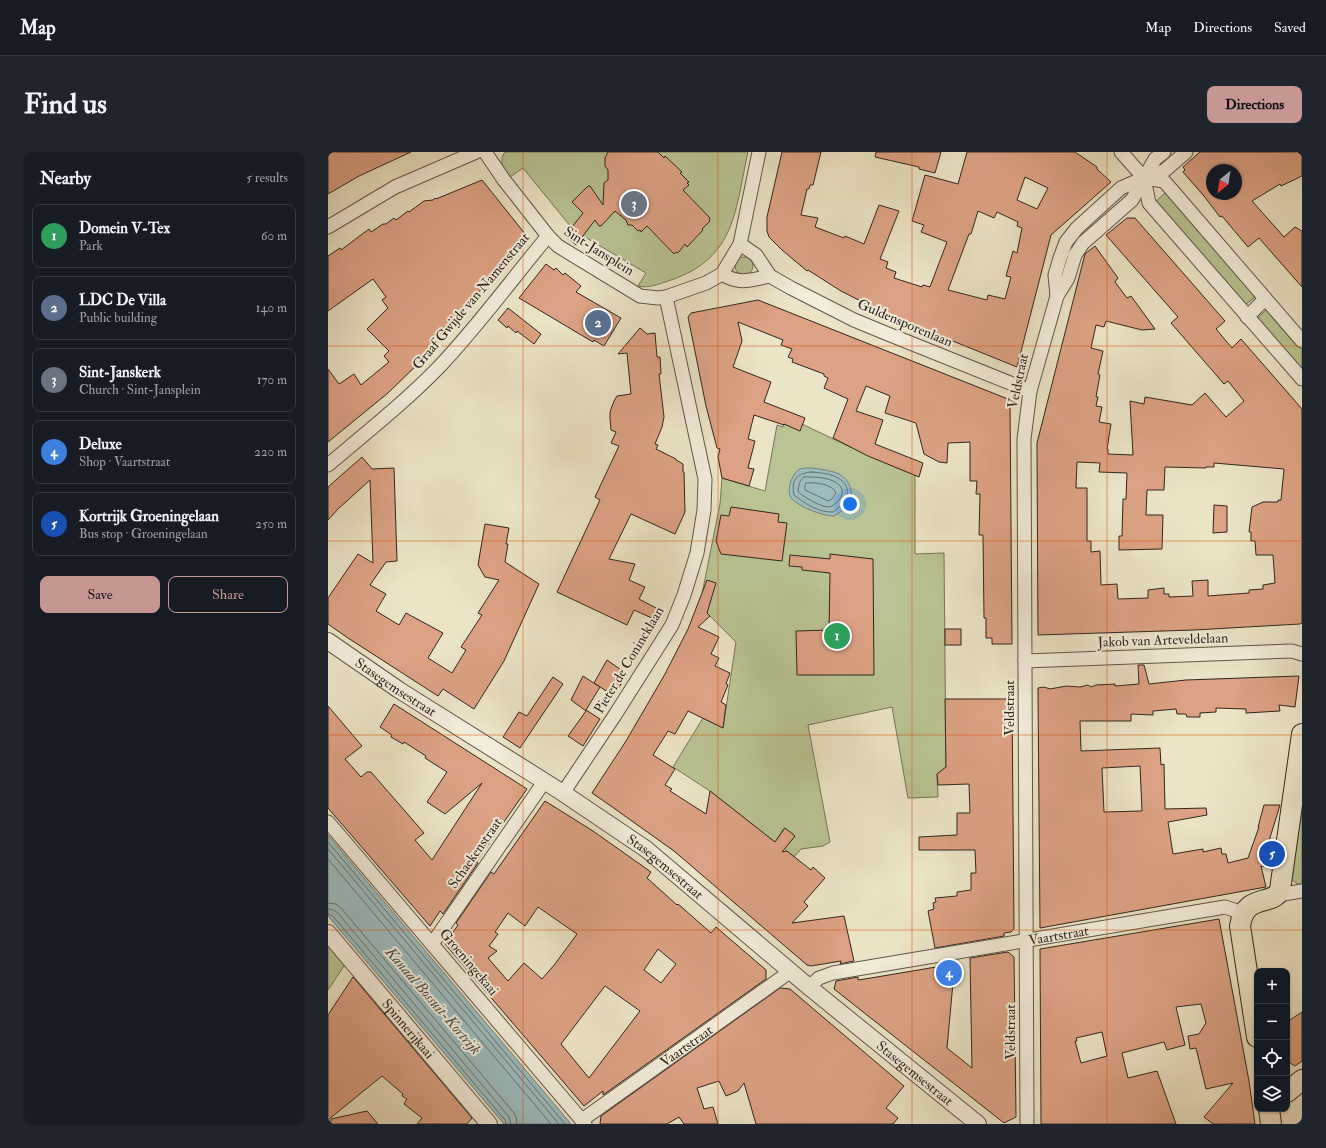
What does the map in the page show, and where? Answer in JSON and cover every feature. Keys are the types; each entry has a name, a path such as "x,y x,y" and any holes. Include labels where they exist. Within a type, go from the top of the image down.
{"main road":[{"path":"1254,1018 1240,931 1242,916 1244,912 1252,905 1278,895 1282,884 1302,734"},
{"path":"1290,1090 1302,1080"}],"street":[{"path":"328,227 395,187 476,152"},
{"name":"Sint-Jansplein","path":"485,152 492,164 548,236 563,251 640,296 658,298 666,297"},
{"path":"666,297 706,283 722,274 740,244 759,152"},
{"path":"1121,152 1144,178 1149,203 1302,379"},
{"name":"Veldstraat","path":"1026,1124 1024,439 1030,391 1057,296 1068,278 1075,255 1083,243 1132,200 1155,159 1164,152"},
{"path":"1144,178 1164,171 1186,152"},
{"path":"1144,178 1164,181 1302,341"},
{"name":"Graaf Gwijde van Namenstraat","path":"328,465 417,389 460,343 548,236"},
{"name":"Guldensporenlaan","path":"740,244 756,255 770,276 854,320 1030,391"},
{"path":"722,274 731,279 742,282 770,276"},
{"name":"Pieter de Conincklaan","path":"563,793 616,715 672,625 684,595 697,553 704,510 705,479 666,297"},
{"path":"1247,317 1266,299"},
{"name":"Stasegemsestraat","path":"328,641 399,690 563,793 646,848 809,987 978,1124"},
{"name":"Jakob van Arteveldelaan","path":"1025,661 1292,651 1302,654"},
{"name":"Schaekenstraat","path":"432,944 544,782"},
{"name":"Groeningekaai","path":"328,822 583,1122"},
{"path":"1278,895 1302,891"},
{"name":"Vaartstraat","path":"809,987 819,978 833,973 1225,907 1234,910 1242,916"},
{"name":"Spinnerijkaai","path":"328,933 489,1124"},
{"name":"Vaartstraat","path":"583,1122 791,972"}],"green space":[{"path":"505,152 748,152 735,212 729,230 720,245 709,259 692,271 671,280 642,287 638,286 646,273 571,227 523,168 510,177 502,162"},
{"path":"1166,192 1255,294 1254,298 1245,305 1155,202"},
{"path":"744,257 750,260 753,266 750,272 744,275 738,272 735,266 738,260"},
{"path":"1266,310 1268,310 1302,347 1302,374 1257,321"},
{"path":"787,417 861,452 915,475 915,554 944,553 946,767 937,774 938,797 908,798 892,707 808,725 830,842 823,846 801,849 794,857 784,849 795,836 784,828 775,842 710,791 673,767 703,718 723,728 736,642 707,613 702,594 720,504 722,478 765,491 777,425 783,427"},
{"path":"1302,784 1302,884 1299,884 1291,878"},
{"path":"328,942 346,963 328,990"}],"water":[{"path":"812,468 834,472 847,480 851,489 850,499 844,509 834,516 818,513 806,508 790,496 789,487 794,474 800,469"},
{"name":"Kanaal Bossuit-Kortrijk","path":"328,835 571,1124 504,1124 328,916"}],"building":[{"path":"332,152 411,152 359,176 328,194 328,155"},
{"path":"608,152 658,152 664,158 665,156 682,172 680,173 689,182 687,183 689,185 683,190 710,218 710,221 702,229 703,230 687,247 685,244 678,253 676,252 674,254 647,226 641,232 640,230 638,231 632,225 628,225 626,220 615,211 601,226 599,226 595,220 576,245 565,236 583,213 572,202 588,186 590,186 603,205 604,183 608,180 608,170 605,166 605,158"},
{"path":"782,152 821,152 813,185 810,185 809,189 807,189 801,215 818,218 815,227 844,238 845,236 864,244 879,205 899,211 880,259 888,262 886,268 896,272 894,278 922,287 923,285 930,287 947,242 921,232 924,225 912,221 925,175 958,184 967,152 1075,152 1097,167 1097,169 1111,182 1051,235 1017,367 886,314 841,291 808,270 807,271 769,237 767,231 767,217","holes":["1025,177 1048,188 1037,209 1017,200","978,211 994,218 997,212 1018,222 1017,226 1022,228 1017,253 1013,251 1006,276 1011,277 1005,299 988,295 987,300 948,290 969,234 971,234"]},
{"path":"876,152 941,152 935,173 919,169 919,167 875,157"},
{"path":"1200,152 1302,152 1302,176 1281,186 1280,184 1252,201 1284,237 1295,227 1302,231 1302,287 1259,238 1248,247 1222,216 1220,217 1207,200 1242,200 1242,164 1206,164 1206,199 1183,172 1185,170 1183,167"},
{"path":"482,180 526,235 425,357 388,393 328,442 328,369 339,384 354,374 361,385 389,362 384,356 389,351 367,329 388,308 382,300 386,297 373,279 328,311 328,256 340,248 341,250 369,229 371,232 394,218 396,220 424,201 436,199"},
{"path":"1127,218 1135,218 1225,321 1216,329 1232,348 1241,339 1302,409 1302,623 1194,630 1038,635 1037,443 1085,254 1095,246 1118,278 1115,282 1127,298 1131,296 1155,329 1142,330 1106,321 1104,327 1096,325 1091,348 1103,351 1098,374 1100,375 1096,406 1102,407 1099,422 1111,424 1107,449 1108,454 1133,455 1130,401 1144,404 1145,397 1192,405 1205,393 1226,417 1244,401 1228,381 1224,384 1171,323 1178,317 1106,235","holes":["1077,462 1100,463 1099,472 1127,473 1126,499 1123,499 1122,536 1119,536 1119,550 1162,549 1163,515 1146,515 1147,490 1164,490 1165,467 1206,468 1214,467 1214,463 1284,469 1281,500 1278,500 1278,502 1263,502 1252,507 1249,532 1251,532 1251,541 1255,541 1256,555 1273,555 1275,583 1263,585 1263,589 1249,590 1249,593 1208,596 1208,580 1192,581 1193,596 1169,597 1169,594 1164,594 1164,588 1148,590 1148,598 1118,599 1117,584 1101,585 1100,551 1091,552 1091,541 1087,541 1087,488 1076,488"]},
{"path":"546,264 554,270 556,268 563,275 565,273 581,286 576,292 621,318 604,346 594,340 593,342 519,298"},
{"path":"758,300 1008,399 1010,403 1012,644 992,644 992,638 986,638 986,618 984,618 983,535 979,535 980,494 976,494 977,481 970,481 970,442 948,443 947,463 939,462 924,454 916,423 885,413 890,396 866,386 856,411 883,420 875,444 923,463 919,477 868,456 833,438 848,399 824,388 828,378 824,376 824,374 792,362 793,359 788,357 792,349 781,345 783,340 738,322 742,341 733,367 771,382 764,402 805,418 800,431 784,424 754,415 748,439 755,441 748,468 754,469 749,486 722,478 718,457 720,449 717,448 706,406 688,317 691,313"},
{"path":"508,308 541,334 534,344 517,331 516,333 508,326 507,328 498,320"},
{"path":"640,328 647,334 655,333 657,357 660,357 661,374 659,374 664,417 662,427 655,444 658,445 656,449 683,464 685,512 675,534 631,514 609,559 635,564 629,580 645,587 639,599 658,609 654,619 634,610 627,625 557,592 600,500 595,497 619,446 611,443 616,432 611,430 610,412 617,396 631,394 627,353 618,354"},
{"path":"362,457 372,469 394,468 397,561 386,562 370,585 386,594 376,611 399,625 406,613 443,633 428,658 452,673 466,650 461,647 482,615 478,613 499,580 485,577 478,565 485,524 509,528 505,562 539,584 504,661 474,709 443,689 438,696 328,624 328,598 358,554 373,563 370,480 328,520 328,487"},
{"path":"1214,505 1227,506 1227,532 1213,533"},
{"path":"731,507 779,514 778,522 787,523 782,561 721,554 716,541 721,515 729,516"},
{"path":"830,554 873,559 874,675 797,675 796,631 829,630 830,573 802,570 802,567 789,566 790,555 830,559"},
{"path":"707,580 716,583 707,613 710,616 698,627 719,637 711,654 719,658 715,666 730,673 726,684 728,685 721,702 726,705 723,728 688,711 675,734 668,731 653,755 675,769 665,785 672,789 670,791 706,814 710,791 775,842 785,828 795,836 782,852 787,851 811,870 813,867 825,878 804,902 808,906 792,923 844,916 854,961 840,964 841,961 811,966 807,965 674,851 592,793 626,741 665,674 688,629"},
{"path":"945,629 961,629 961,645 945,645"},
{"path":"607,660 627,674 614,696 594,683"},
{"path":"1138,665 1144,665 1149,684 1186,680 1299,676 1295,707 1279,705 1280,711 1246,713 1246,709 1216,708 1216,712 1200,713 1200,717 1187,717 1186,714 1177,714 1176,709 1153,711 1153,715 1131,714 1131,721 1080,721 1081,751 1160,748 1161,765 1164,764 1165,809 1206,808 1207,815 1168,822 1173,854 1203,849 1203,852 1221,848 1222,854 1226,854 1228,863 1248,858 1259,827 1264,805 1280,805 1265,854 1272,854 1269,867 1261,866 1266,887 1040,928 1038,688 1044,687 1050,689 1066,686 1080,687 1088,685 1091,687 1096,685 1115,684 1115,686 1139,684","holes":["1140,766 1142,811 1104,812 1102,768"]},
{"path":"583,676 600,687 586,710 600,719 583,746 568,736 586,711 571,700"},
{"path":"553,677 563,684 520,748 503,737 519,712 527,716"},
{"path":"945,699 1012,699 1014,929 1011,932 1004,933 1004,936 935,948 928,911 934,909 933,903 936,902 935,898 957,896 957,892 971,890 971,873 976,873 975,850 919,850 919,837 957,835 957,813 970,813 969,784 938,785 937,774 946,767"},
{"path":"394,704 527,789 476,862 478,863 443,914 440,911 430,926 328,808 328,706 362,746 345,759 361,777 367,772 371,772 424,833 415,840 432,860 482,783 445,814 427,802 447,772 404,742 403,744 391,737 392,735 380,727"},
{"path":"545,801 593,831 651,872 647,878 711,933 716,927 766,970 766,979 603,1095 603,1091 584,1106 445,944 458,925 456,923 491,872 494,874","holes":["538,907 577,934 542,979 524,963 508,981 488,958 497,951 489,946 498,934 495,932 508,913 525,926","658,949 676,964 661,983 644,970","605,986 640,1011 589,1078 561,1044"]},
{"path":"1219,919 1249,1081 1255,1124 1213,1124 1204,1117 1233,1083 1206,1089 1196,1048 1190,1049 1188,1036 1199,1034 1206,1023 1201,1004 1176,1007 1185,1045 1167,1050 1164,1042 1122,1053 1128,1078 1157,1071 1176,1124 1041,1124 1040,949","holes":["1102,1032 1107,1056 1081,1063 1075,1041 1077,1041 1076,1038"]},
{"path":"1008,952 1014,957 1016,1117 1004,1123 834,989 836,981 858,977 858,980 871,978 942,966 941,963 955,961 947,1048 972,1068 970,958"},
{"path":"353,977 472,1118 467,1124 417,1124 422,1118 404,1104 407,1099 382,1076 328,1120 328,1015"},
{"path":"780,988 790,989 904,1086 886,1108 898,1118 893,1124 756,1124 744,1083 738,1091 726,1096 719,1081 697,1088 704,1109 713,1107 718,1124 684,1124 679,1117 667,1124 600,1124 601,1116"},
{"path":"1302,1012 1302,1061 1295,1066 1290,1063 1290,1020"},
{"path":"367,1111 378,1124 331,1124 331,1119"}],"place":[{"name":"Sint-Janskerk","path":"634,204"},
{"name":"LDC De Villa","path":"598,323"},
{"name":"Domein V-Tex","path":"837,636"},
{"name":"Kortrijk Groeningelaan","path":"1272,854"},
{"name":"Deluxe","path":"949,973"}]}
